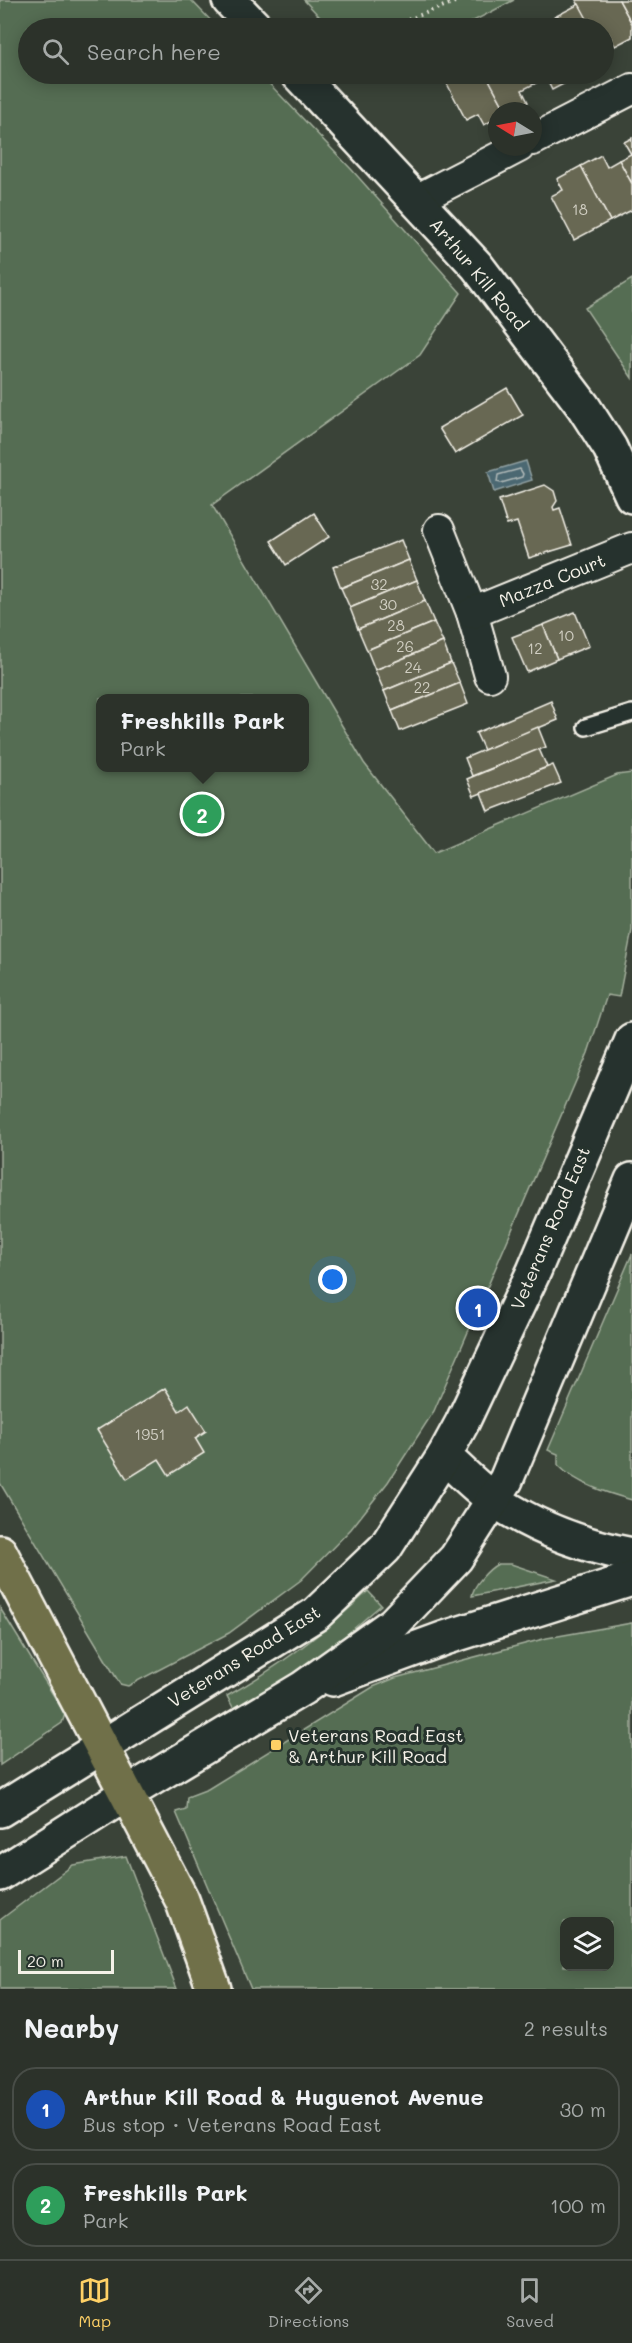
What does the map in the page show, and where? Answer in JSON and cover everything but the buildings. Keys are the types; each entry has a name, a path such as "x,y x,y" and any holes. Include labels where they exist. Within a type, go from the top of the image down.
{"highway":[{"path":"0,1552 182,1900 213,1989"}],"street":[{"path":"229,0 246,18"},
{"name":"Arthur Kill Road","path":"307,84 477,266 583,406 610,448 632,496"},
{"path":"542,135 632,89"},
{"path":"416,200 502,156"},
{"path":"439,530 472,613 490,676"},
{"name":"Mazza Court","path":"472,613 632,548"},
{"name":"Veterans Road East","path":"102,1747 316,1614 384,1548 444,1456 534,1271 632,1040"},
{"path":"0,1874 126,1794 303,1688 393,1624 456,1558 495,1501 506,1480 632,1180"},
{"path":"444,1456 495,1501 556,1532 605,1550 632,1555"},
{"path":"303,1688 384,1662 445,1638 632,1579"},
{"path":"0,1810 102,1747"}],"lane":[{"path":"586,726 632,713"}],"path":[{"path":"412,18 460,0"}],"green space":[{"path":"0,0 191,0 208,18 18,18 18,84 270,84 352,170 461,293 420,355 212,505 364,763 434,853 617,775 632,773 632,930 619,997 607,995 588,1053 434,1411 388,1482 351,1529 301,1580 229,1633 128,1686 120,1684 0,1483"},
{"path":"304,0 514,0 479,18 321,18"},
{"path":"632,279 632,378 585,308"},
{"path":"632,1254 632,1500 602,1491 574,1478 558,1465 558,1454 548,1450"},
{"path":"498,1564 511,1564 556,1579 472,1596 482,1578"},
{"path":"368,1591 381,1605 313,1664 236,1713 227,1696 301,1648"},
{"path":"0,1608 65,1714 62,1723 0,1765"},
{"path":"632,1623 632,1989 251,1989 176,1812 186,1809 187,1797 208,1789 373,1687 395,1678 547,1638"},
{"path":"126,1856 177,1989 0,1989 0,1920 73,1865"}],"water":[{"path":"526,461 532,480 494,492 488,472"}],"place":[{"name":"Freshkills Park","path":"202,814"},
{"name":"Arthur Kill Road & Huguenot Avenue","path":"478,1308"},
{"name":"Veterans Road East & Arthur Kill Road","path":"276,1745"}]}
